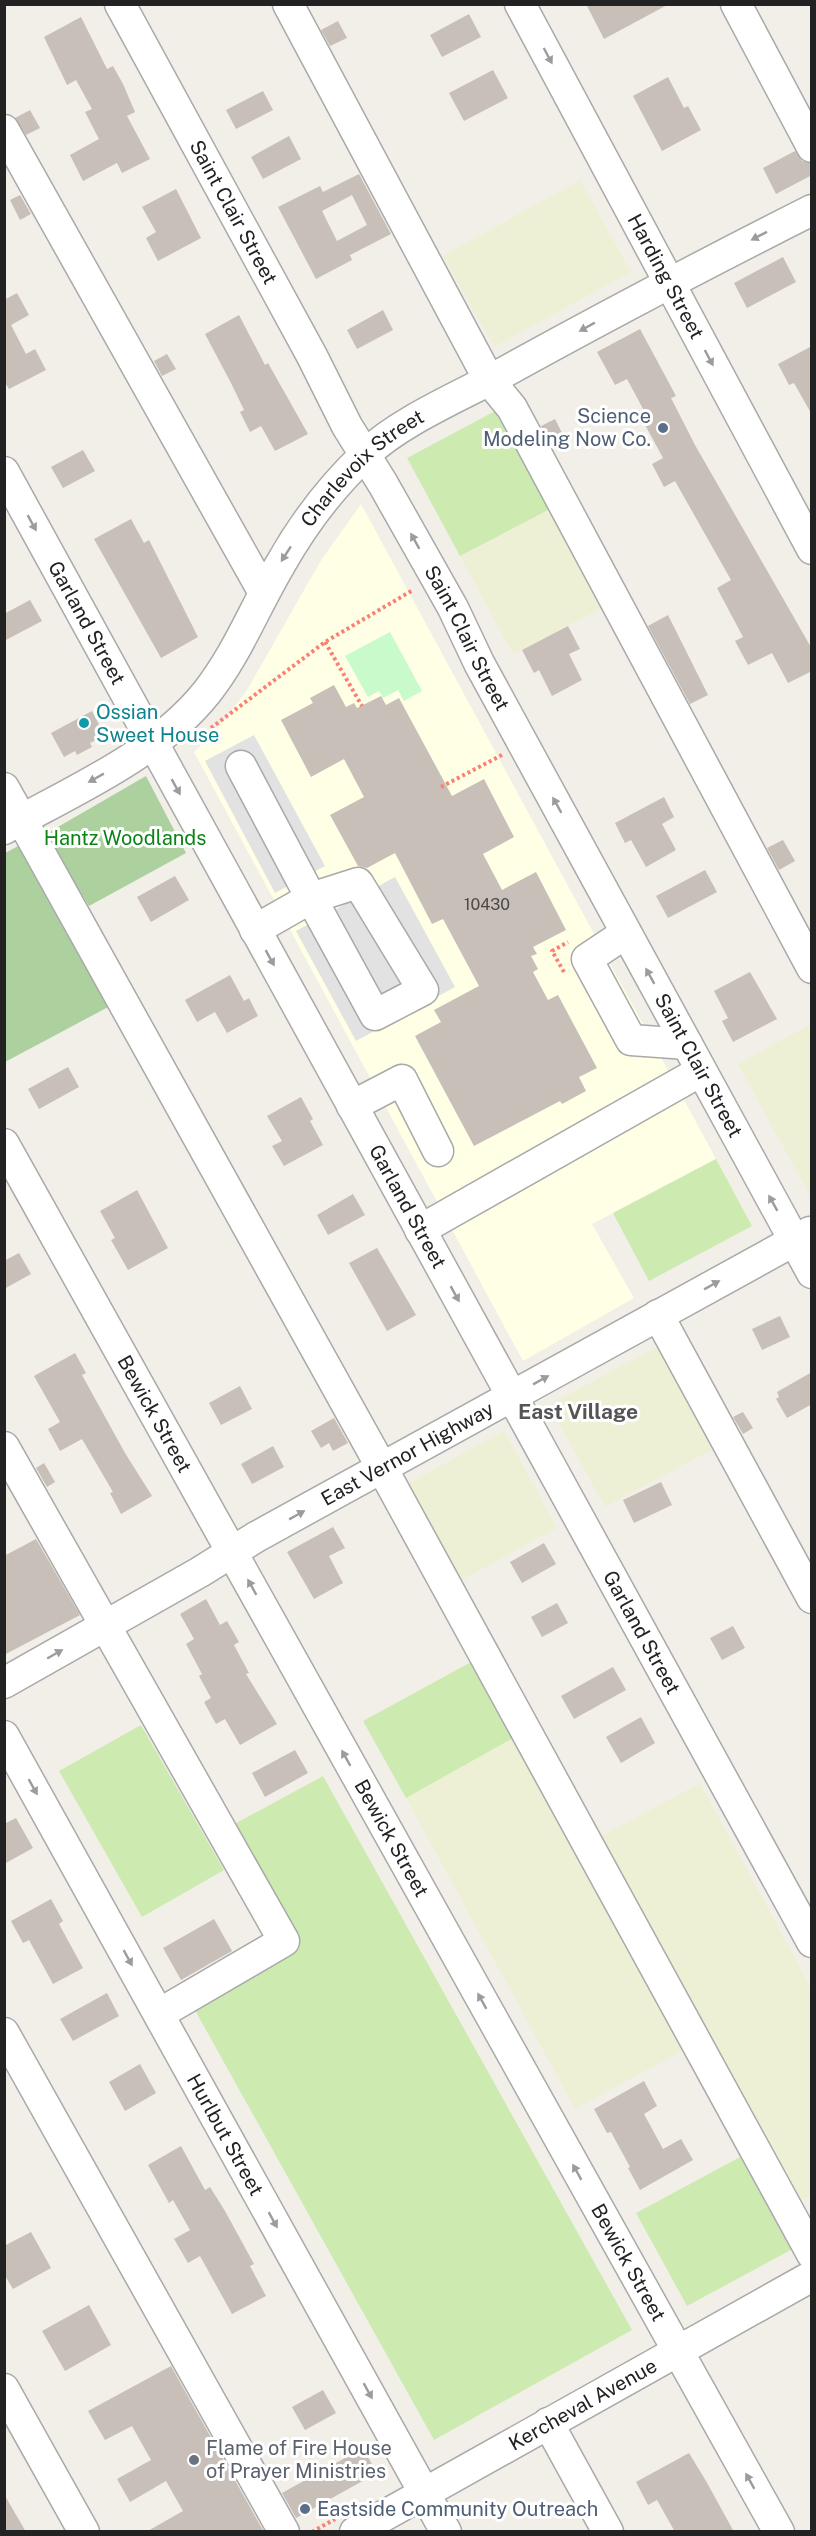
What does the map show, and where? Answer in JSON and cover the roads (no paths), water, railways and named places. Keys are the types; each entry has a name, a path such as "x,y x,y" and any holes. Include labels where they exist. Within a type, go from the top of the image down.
{"street":[{"name":"Saint Clair Street","path":"120,4 312,356 347,426 453,608 479,663 701,1071 803,1236 812,1273"},
{"path":"288,4 489,380 512,408 812,968"},
{"name":"Harding Street","path":"520,4 812,549"},
{"path":"736,4 812,147"},
{"path":"4,130 264,593"},
{"name":"Charlevoix Street","path":"13,825 110,771 173,729 208,692 306,523 334,488 383,438 669,282 812,210"},
{"name":"Garland Street","path":"4,472 812,1941"},
{"path":"241,766 311,898 255,930"},
{"path":"4,788 13,825 382,1468 812,2254"},
{"path":"627,933 587,958 631,1041 687,1044"},
{"path":"420,1230 701,1071"},
{"path":"352,1106 402,1080 438,1151"},
{"name":"Bewick Street","path":"4,1144 778,2532"},
{"name":"East Vernor Highway","path":"4,1683 382,1468 803,1236"},
{"path":"658,1315 812,1598"},
{"path":"4,1447 284,1941 159,2014"},
{"name":"Hurlbut Street","path":"4,1736 446,2532"},
{"path":"4,2033 284,2532"},
{"name":"Kercheval Avenue","path":"355,2532 812,2276"},
{"path":"4,2389 84,2532"},
{"path":"548,2423 609,2532"}],"place":[{"name":"Science Modeling Now Co.","path":"663,428"},
{"name":"Ossian Sweet House","path":"84,723"},
{"name":"Flame of Fire House of Prayer Ministries","path":"194,2460"},
{"name":"Eastside Community Outreach","path":"305,2509"}],"district":[{"name":"East Village","path":"578,1411"}],"park label":[{"name":"Hantz Woodlands","path":"125,838"}]}
